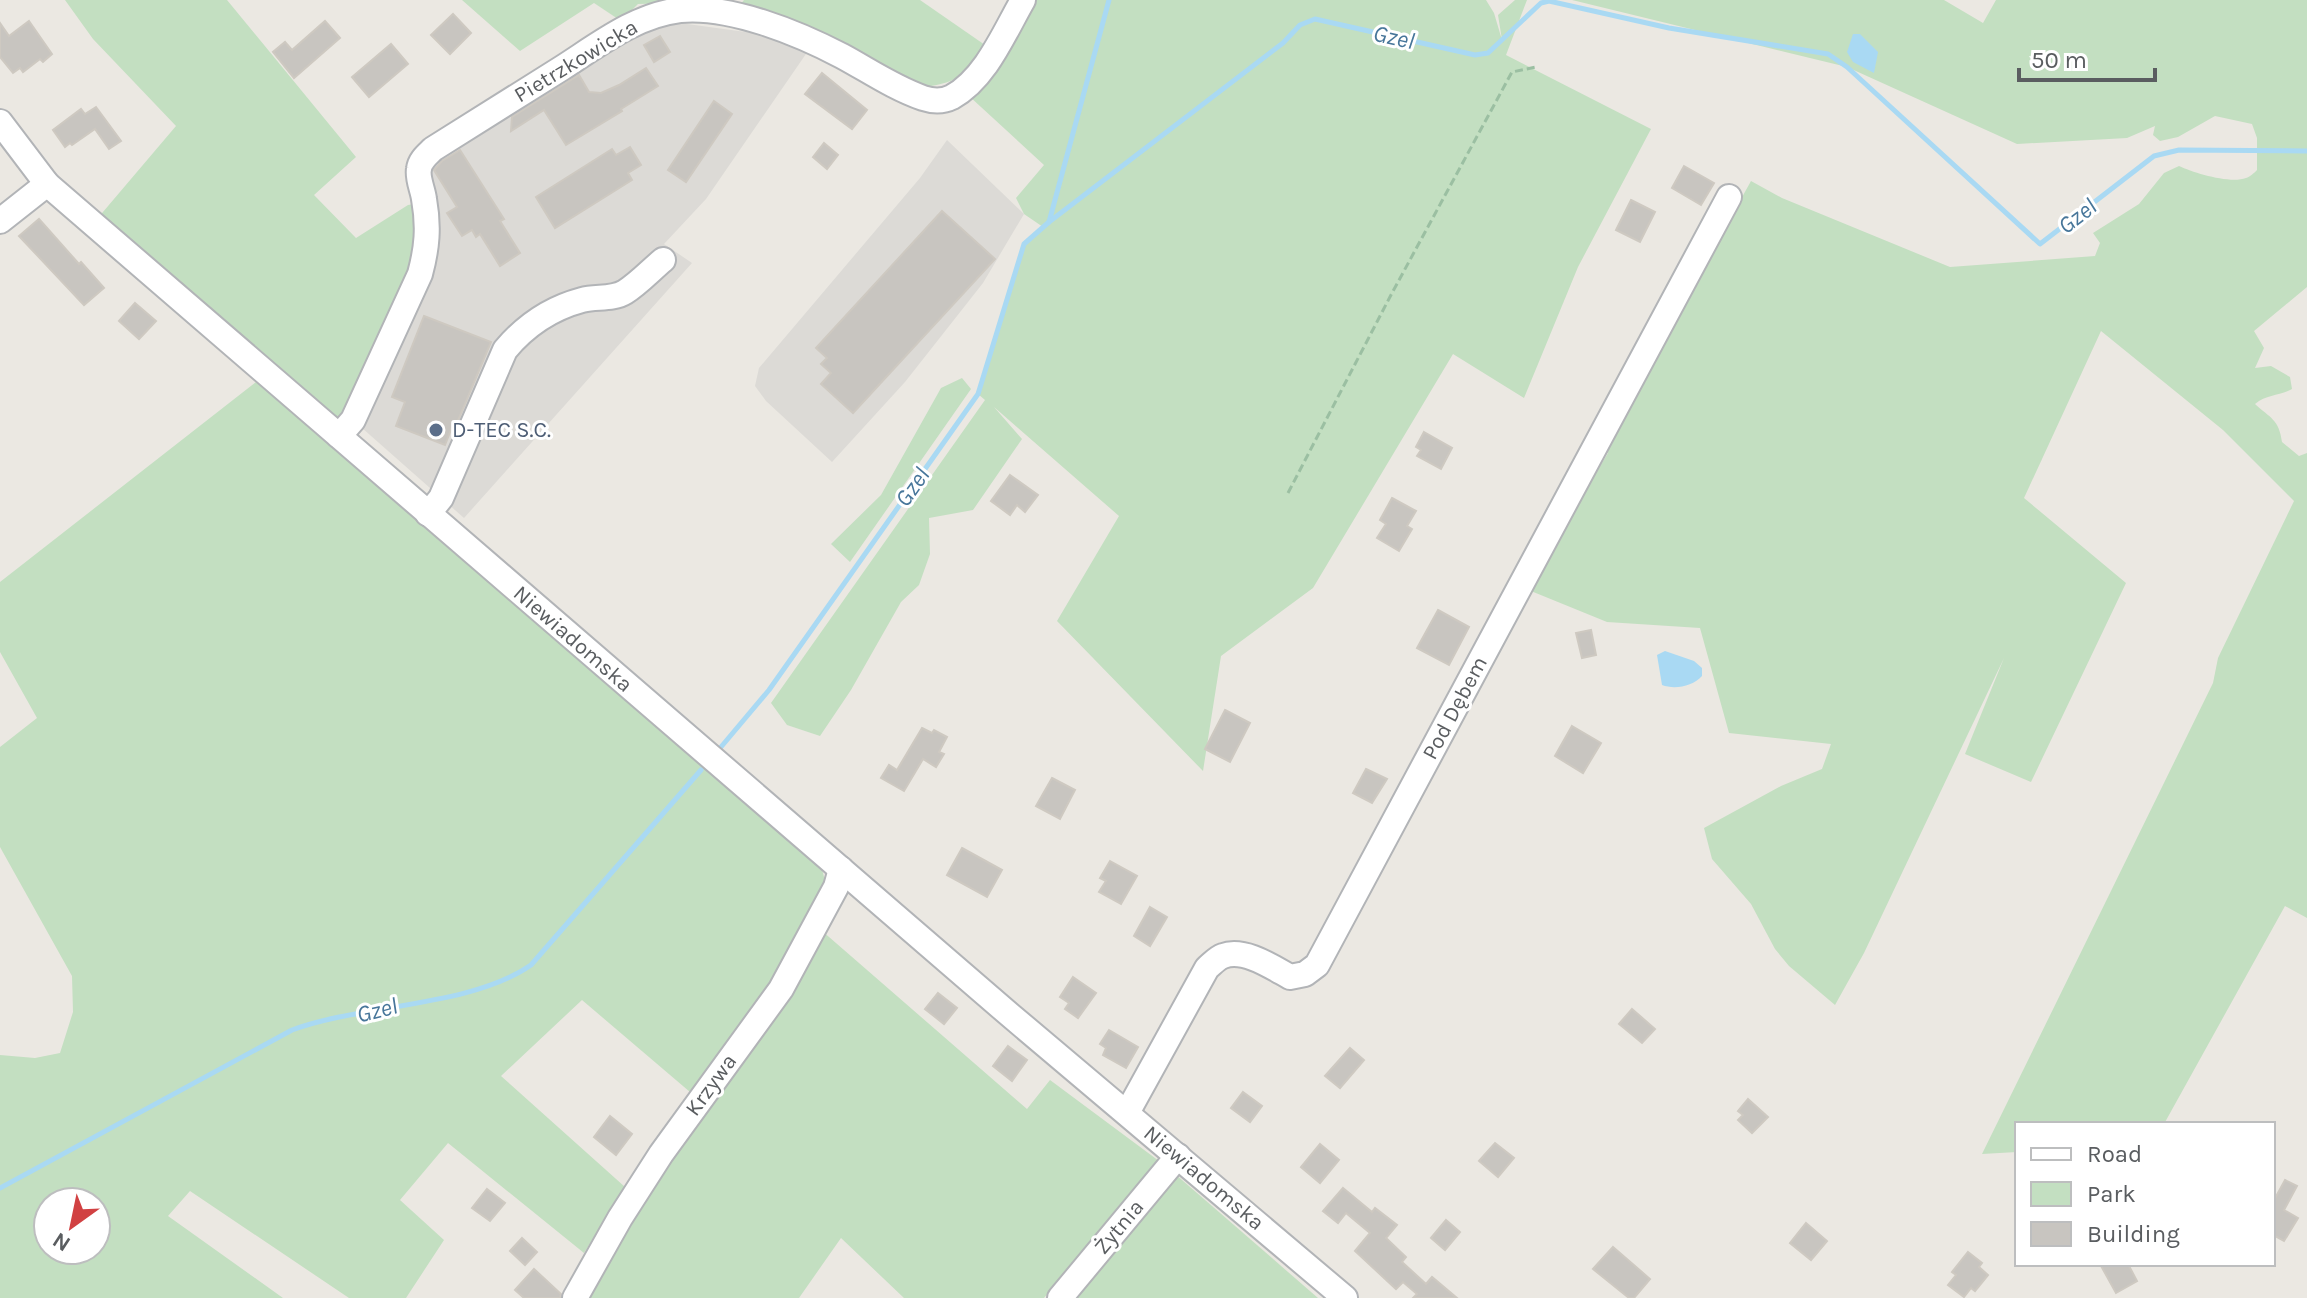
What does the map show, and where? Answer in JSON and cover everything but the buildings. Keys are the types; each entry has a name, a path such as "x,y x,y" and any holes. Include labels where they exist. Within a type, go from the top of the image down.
{"street":[{"name":"Pietrzkowicka","path":"339,436 353,420 420,274 426,253 428,226 423,188 418,175 423,158 433,149 637,21 679,10 716,10 792,34 925,99 939,101 970,84 1023,0"},
{"name":"Niewiadomska","path":"0,122 47,184 1062,1059 1345,1298"},
{"path":"0,221 47,184"},
{"name":"Pod Dębem","path":"1127,1113 1207,968 1221,956 1236,954 1267,964 1290,977 1305,974 1317,965 1729,197"},
{"path":"428,514 441,498 505,350 513,340 556,309 584,299 613,297 625,292 663,260"},
{"name":"Krzywa","path":"575,1298 661,1154 781,989 836,887 841,869"},
{"name":"Żytnia","path":"1060,1298 1178,1156"}],"path":[{"path":"1288,493 1512,72 1536,67"}],"shaded area":[{"path":"680,23 767,35 808,51 706,199 664,244 692,263 464,518 353,420 431,159 622,42 656,27"},
{"path":"947,140 1024,214 983,283 905,382 832,462 766,401 755,386 759,368 920,178"}],"green space":[{"path":"65,0 227,0 356,157 314,195 356,238 414,204 421,234 414,258 365,381 341,417 334,418 97,219 176,126 93,39"},
{"path":"462,0 715,2 638,4 621,21 594,3 520,51"},
{"path":"744,0 920,0 985,45 961,75 925,87 740,5"},
{"path":"1031,0 1486,0 1494,13 1502,40 1498,15 1515,0 1527,0 1506,55 1651,129 1578,267 1524,398 1453,354 1313,588 1221,656 1203,771 1057,621 1119,516 994,407 1022,439 973,510 929,518 930,554 919,585 901,602 851,690 820,736 787,725 771,703 985,400 978,394 1024,244 1043,227 1024,214 1016,198 1044,165 969,96 1000,66"},
{"path":"1572,0 1944,0 1983,23 1996,0 2307,0 2307,287 2254,331 2264,348 2255,368 2271,366 2290,377 2292,389 2255,404 2276,424 2282,442 2299,456 2307,453 2307,918 2285,906 2165,1122 2015,1122 2015,1152 1982,1154 2213,683 2218,658 2294,501 2223,430 2101,331 2024,498 2126,583 2031,782 1965,754 2004,658 1864,953 1835,1005 1789,966 1775,949 1751,904 1712,859 1704,828 1781,786 1822,769 1831,744 1729,733 1700,628 1607,622 1526,589 1608,453 1602,449 1751,181 1782,198 1950,267 2095,256 2100,243 2093,233 2139,204 2164,173 2179,166 2222,179 2239,179 2257,170 2257,138 2252,124 2215,116 2178,137 2160,141 2153,135 2155,126 2127,138 2017,144 1847,67"},
{"path":"962,378 971,389 850,562 831,544 881,495 941,388"},
{"path":"256,382 822,869 826,885 780,971 733,1040 690,1092 582,1000 501,1076 625,1187 584,1253 448,1143 400,1200 444,1240 406,1298 349,1298 190,1191 168,1216 283,1298 0,1298 0,1055 35,1058 60,1053 73,1012 72,976 0,847 0,747 37,718 0,652 0,582"},
{"path":"821,930 1027,1109 1050,1080 1159,1161 1044,1298 904,1298 841,1238 799,1298 586,1298 619,1241"},
{"path":"1167,1167 1318,1298 1070,1298"}],"water":[{"path":"1853,34 1860,34 1878,52 1874,73 1853,62 1847,52"},
{"path":"1665,651 1694,661 1702,668 1702,676 1684,686 1662,685 1657,655"}],"waterway":[{"path":"1049,222 1109,0"},
{"name":"Gzel","path":"721,747 769,690 978,394 1024,244 1283,43 1300,25 1315,19 1475,55 1488,53 1541,3 1549,1 1669,28 1828,54 1847,67 2040,244 2154,156 2179,150 2307,151"},
{"name":"Gzel","path":"0,1188 292,1030 320,1021 478,989 506,979 531,965 701,770"}],"place":[{"name":"D-TEC S.C.","path":"436,430"}]}
